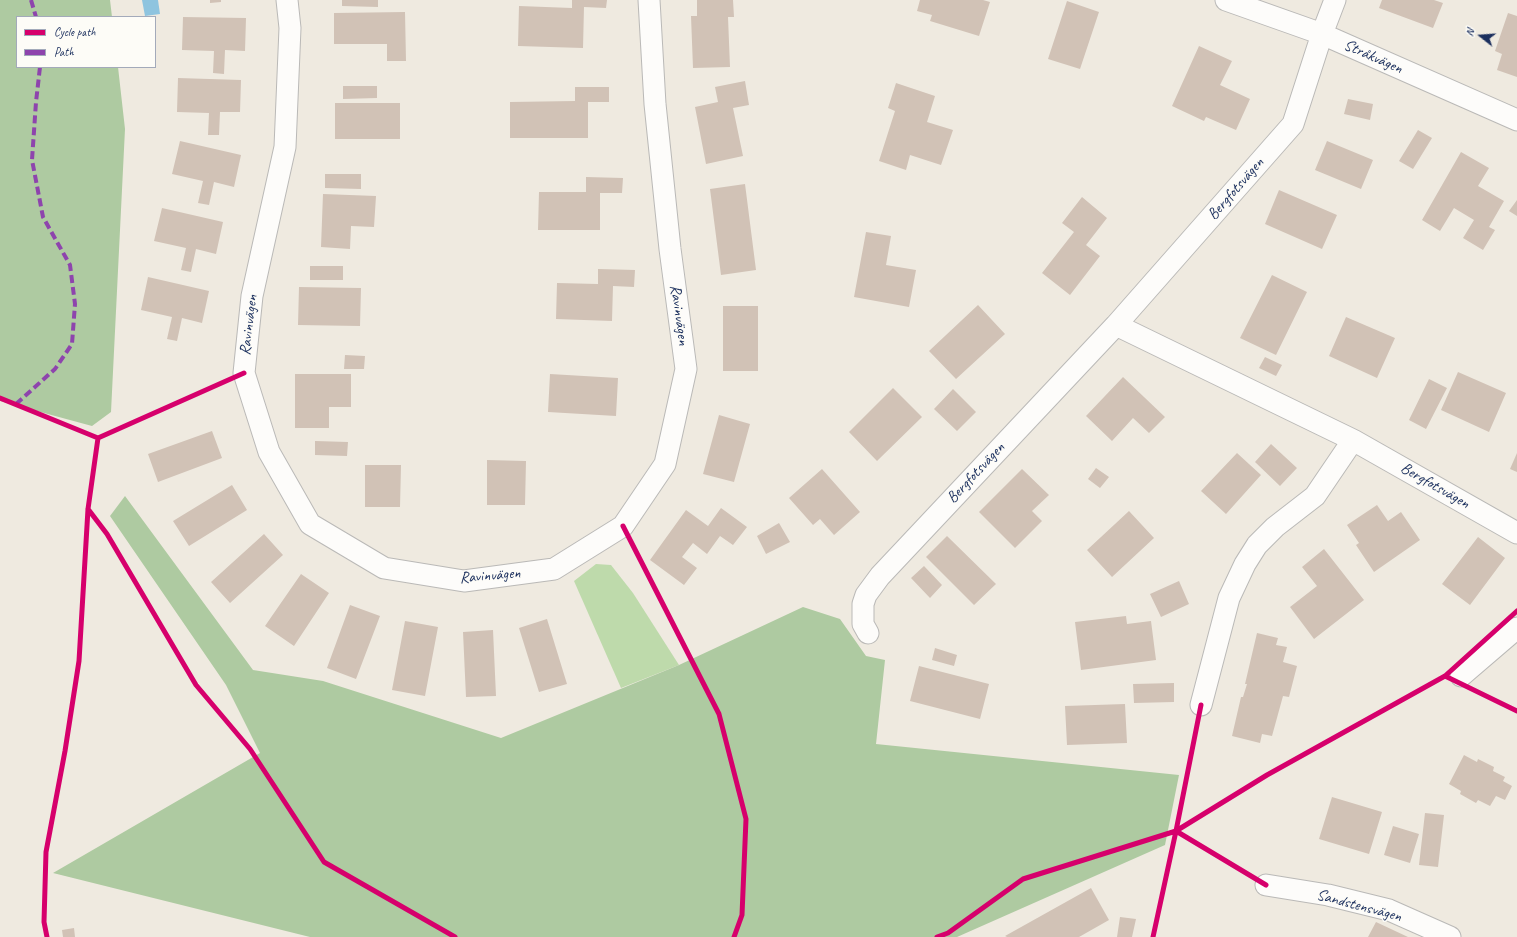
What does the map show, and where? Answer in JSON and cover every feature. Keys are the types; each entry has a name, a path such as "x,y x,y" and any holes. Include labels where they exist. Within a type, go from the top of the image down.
{"street":[{"name":"Ravinvägen","path":"287,0 290,28 285,147 252,296 244,373 269,452 310,524 384,568 464,581 554,569 623,526 665,464 686,369 670,249 655,104 649,0"},
{"name":"Stråkvägen","path":"1226,0 1322,34 1517,120"},
{"name":"Bergfotsvägen","path":"868,633 863,624 863,604 866,595 880,576 1116,325 1293,124 1322,34 1335,0"},
{"name":"Bergfotsvägen","path":"1116,325 1353,440 1517,533"},
{"path":"1201,705 1230,598 1245,564 1261,540 1275,527 1315,496 1353,440"},
{"path":"1461,676 1517,628"},
{"name":"Sandstensvägen","path":"1266,885 1328,895 1388,910 1450,937"}],"green space":[{"path":"0,0 110,0 112,16 16,16 16,68 118,68 125,129 111,412 92,426 0,401"},
{"path":"125,496 253,670 323,681 501,738 679,665 803,607 840,619 866,656 885,660 876,744 1179,775 1165,845 957,937 310,937 53,873 260,753 226,685 110,516"},
{"path":"596,564 611,565 633,593 679,665 621,688 574,581"}],"water":[{"path":"142,0 158,0 160,14 145,16"}],"building":[{"path":"210,0 221,0 221,2 210,3"},
{"path":"342,0 378,0 378,7 342,6"},
{"path":"572,0 607,0 606,8 584,7 583,48 518,46 519,6 572,8"},
{"path":"697,0 733,0 734,17 728,17 730,67 693,68 691,16 697,16"},
{"path":"920,0 983,0 990,2 979,36 930,21 932,15 917,11"},
{"path":"1382,0 1434,0 1443,3 1433,28 1379,8"},
{"path":"1067,1 1099,12 1080,69 1048,59"},
{"path":"405,12 406,61 387,61 387,44 334,44 334,13"},
{"path":"1508,13 1517,16 1517,77 1497,70 1502,54 1495,51"},
{"path":"183,17 246,18 245,51 225,50 224,74 213,73 214,51 182,50"},
{"path":"1199,46 1232,61 1220,85 1250,99 1236,130 1206,117 1204,121 1172,106"},
{"path":"178,78 241,80 240,112 220,112 219,135 208,135 209,113 177,112"},
{"path":"745,81 749,105 733,108 743,156 706,164 695,107 718,102 715,87"},
{"path":"896,83 935,96 927,122 953,130 941,165 910,155 906,170 879,161 895,111 888,108"},
{"path":"343,86 377,86 377,98 343,99"},
{"path":"575,87 609,87 609,102 588,102 588,138 510,138 510,102 575,101"},
{"path":"1348,99 1373,104 1370,120 1344,114"},
{"path":"335,103 400,103 400,139 335,139"},
{"path":"1418,130 1432,138 1413,169 1399,161"},
{"path":"180,141 241,155 234,187 214,182 209,205 198,203 203,181 172,174"},
{"path":"1327,141 1373,160 1361,189 1315,170"},
{"path":"1461,152 1489,168 1478,186 1504,201 1489,227 1495,230 1483,250 1463,238 1474,220 1454,208 1440,231 1422,220"},
{"path":"325,174 361,174 361,189 325,188"},
{"path":"586,177 623,178 622,193 600,193 600,230 538,230 539,192 586,192"},
{"path":"745,184 756,270 721,275 710,189"},
{"path":"1279,190 1337,215 1322,249 1265,224"},
{"path":"323,194 376,196 374,227 351,226 350,249 321,247"},
{"path":"1082,197 1107,218 1086,245 1100,256 1070,295 1042,273 1074,232 1062,223"},
{"path":"1517,200 1517,216 1509,211"},
{"path":"162,208 223,222 216,254 196,249 191,272 181,270 186,248 154,241"},
{"path":"866,232 891,236 886,265 916,270 909,307 854,297"},
{"path":"310,266 343,266 343,280 310,280"},
{"path":"598,269 635,270 634,287 613,286 612,321 556,319 557,283 598,284"},
{"path":"1272,275 1307,292 1276,355 1240,338"},
{"path":"148,277 209,291 202,323 182,318 177,341 167,339 172,317 141,310"},
{"path":"299,287 361,288 360,326 298,325"},
{"path":"978,305 1005,334 956,379 929,351"},
{"path":"723,306 758,306 758,371 723,371"},
{"path":"1346,317 1395,338 1377,378 1329,356"},
{"path":"345,355 365,356 364,369 344,369"},
{"path":"1265,357 1282,365 1276,376 1259,368"},
{"path":"1458,372 1506,393 1489,432 1441,410"},
{"path":"295,374 351,374 351,407 329,407 329,428 295,428"},
{"path":"550,374 618,378 616,416 548,412"},
{"path":"1123,377 1165,417 1149,433 1133,418 1112,441 1086,416"},
{"path":"1429,379 1447,388 1426,429 1409,420"},
{"path":"893,388 922,417 877,461 849,432"},
{"path":"953,389 976,412 957,431 934,409"},
{"path":"719,415 750,424 734,482 703,474"},
{"path":"212,431 222,458 158,482 148,454"},
{"path":"315,441 348,442 347,456 315,455"},
{"path":"1271,444 1297,468 1280,486 1255,462"},
{"path":"1237,453 1261,475 1226,514 1201,491"},
{"path":"1517,453 1517,472 1510,469"},
{"path":"487,460 526,461 525,505 487,505"},
{"path":"365,465 401,465 400,507 365,507"},
{"path":"1096,468 1109,477 1100,488 1088,479"},
{"path":"822,469 860,512 834,535 820,519 813,525 789,498"},
{"path":"1022,469 1049,495 1032,511 1042,521 1015,548 979,512"},
{"path":"232,485 247,510 189,546 173,521"},
{"path":"1377,505 1388,521 1401,512 1420,540 1374,572 1356,545 1359,543 1347,525"},
{"path":"721,508 747,527 733,545 720,536 707,554 693,543 682,557 697,568 684,585 650,560 686,510 708,526"},
{"path":"1129,511 1154,538 1112,577 1087,550"},
{"path":"779,523 790,542 766,554 757,536"},
{"path":"264,534 283,555 230,603 211,582"},
{"path":"947,536 996,584 974,605 926,557"},
{"path":"1478,537 1505,558 1470,605 1442,584"},
{"path":"1324,549 1364,600 1314,639 1290,607 1317,586 1302,567"},
{"path":"924,566 942,585 930,598 911,578"},
{"path":"301,574 329,593 294,646 265,626"},
{"path":"1179,581 1189,604 1161,617 1150,594"},
{"path":"350,605 380,616 356,679 327,668"},
{"path":"1126,616 1127,624 1151,621 1156,660 1081,670 1075,622"},
{"path":"547,619 567,684 539,692 519,628"},
{"path":"405,621 438,627 425,696 392,690"},
{"path":"493,630 496,696 466,697 463,632"},
{"path":"1257,633 1278,638 1276,645 1287,647 1283,662 1297,666 1289,697 1283,696 1272,736 1262,734 1260,743 1232,736 1241,697 1243,697 1247,684 1245,684"},
{"path":"935,648 957,655 954,666 932,660"},
{"path":"919,666 989,684 980,719 910,701"},
{"path":"1174,683 1174,702 1134,703 1133,684"},
{"path":"1125,704 1127,743 1067,745 1065,706"},
{"path":"1464,755 1477,762 1478,759 1494,767 1493,771 1505,777 1503,781 1512,786 1505,800 1496,796 1490,806 1478,800 1476,803 1460,794 1461,791 1449,784"},
{"path":"1332,797 1382,812 1369,854 1319,839"},
{"path":"1425,813 1444,815 1438,867 1419,865"},
{"path":"1393,826 1419,834 1410,863 1384,855"},
{"path":"1091,888 1109,920 1079,937 1005,936"},
{"path":"1120,917 1136,919 1132,937 1117,937"},
{"path":"1376,922 1408,937 1368,937"},
{"path":"74,928 75,937 63,937 62,930"}],"marked path":[{"path":"31,0 36,16"},
{"path":"16,404 55,369 72,344 75,304 70,265 43,217 32,160 40,68"}],"cycle path":[{"path":"0,398 98,438 244,373"},
{"path":"47,937 44,922 46,852 65,751 79,661 88,509 98,438"},
{"path":"88,509 107,534 196,685 250,749 324,862 455,937"},
{"path":"623,526 719,714 746,819 742,915 734,937"},
{"path":"937,937 948,933 1023,879 1176,831 1267,775 1445,676 1517,611"},
{"path":"1445,676 1517,711"},
{"path":"1153,937 1201,705"},
{"path":"1176,831 1266,885"}]}
